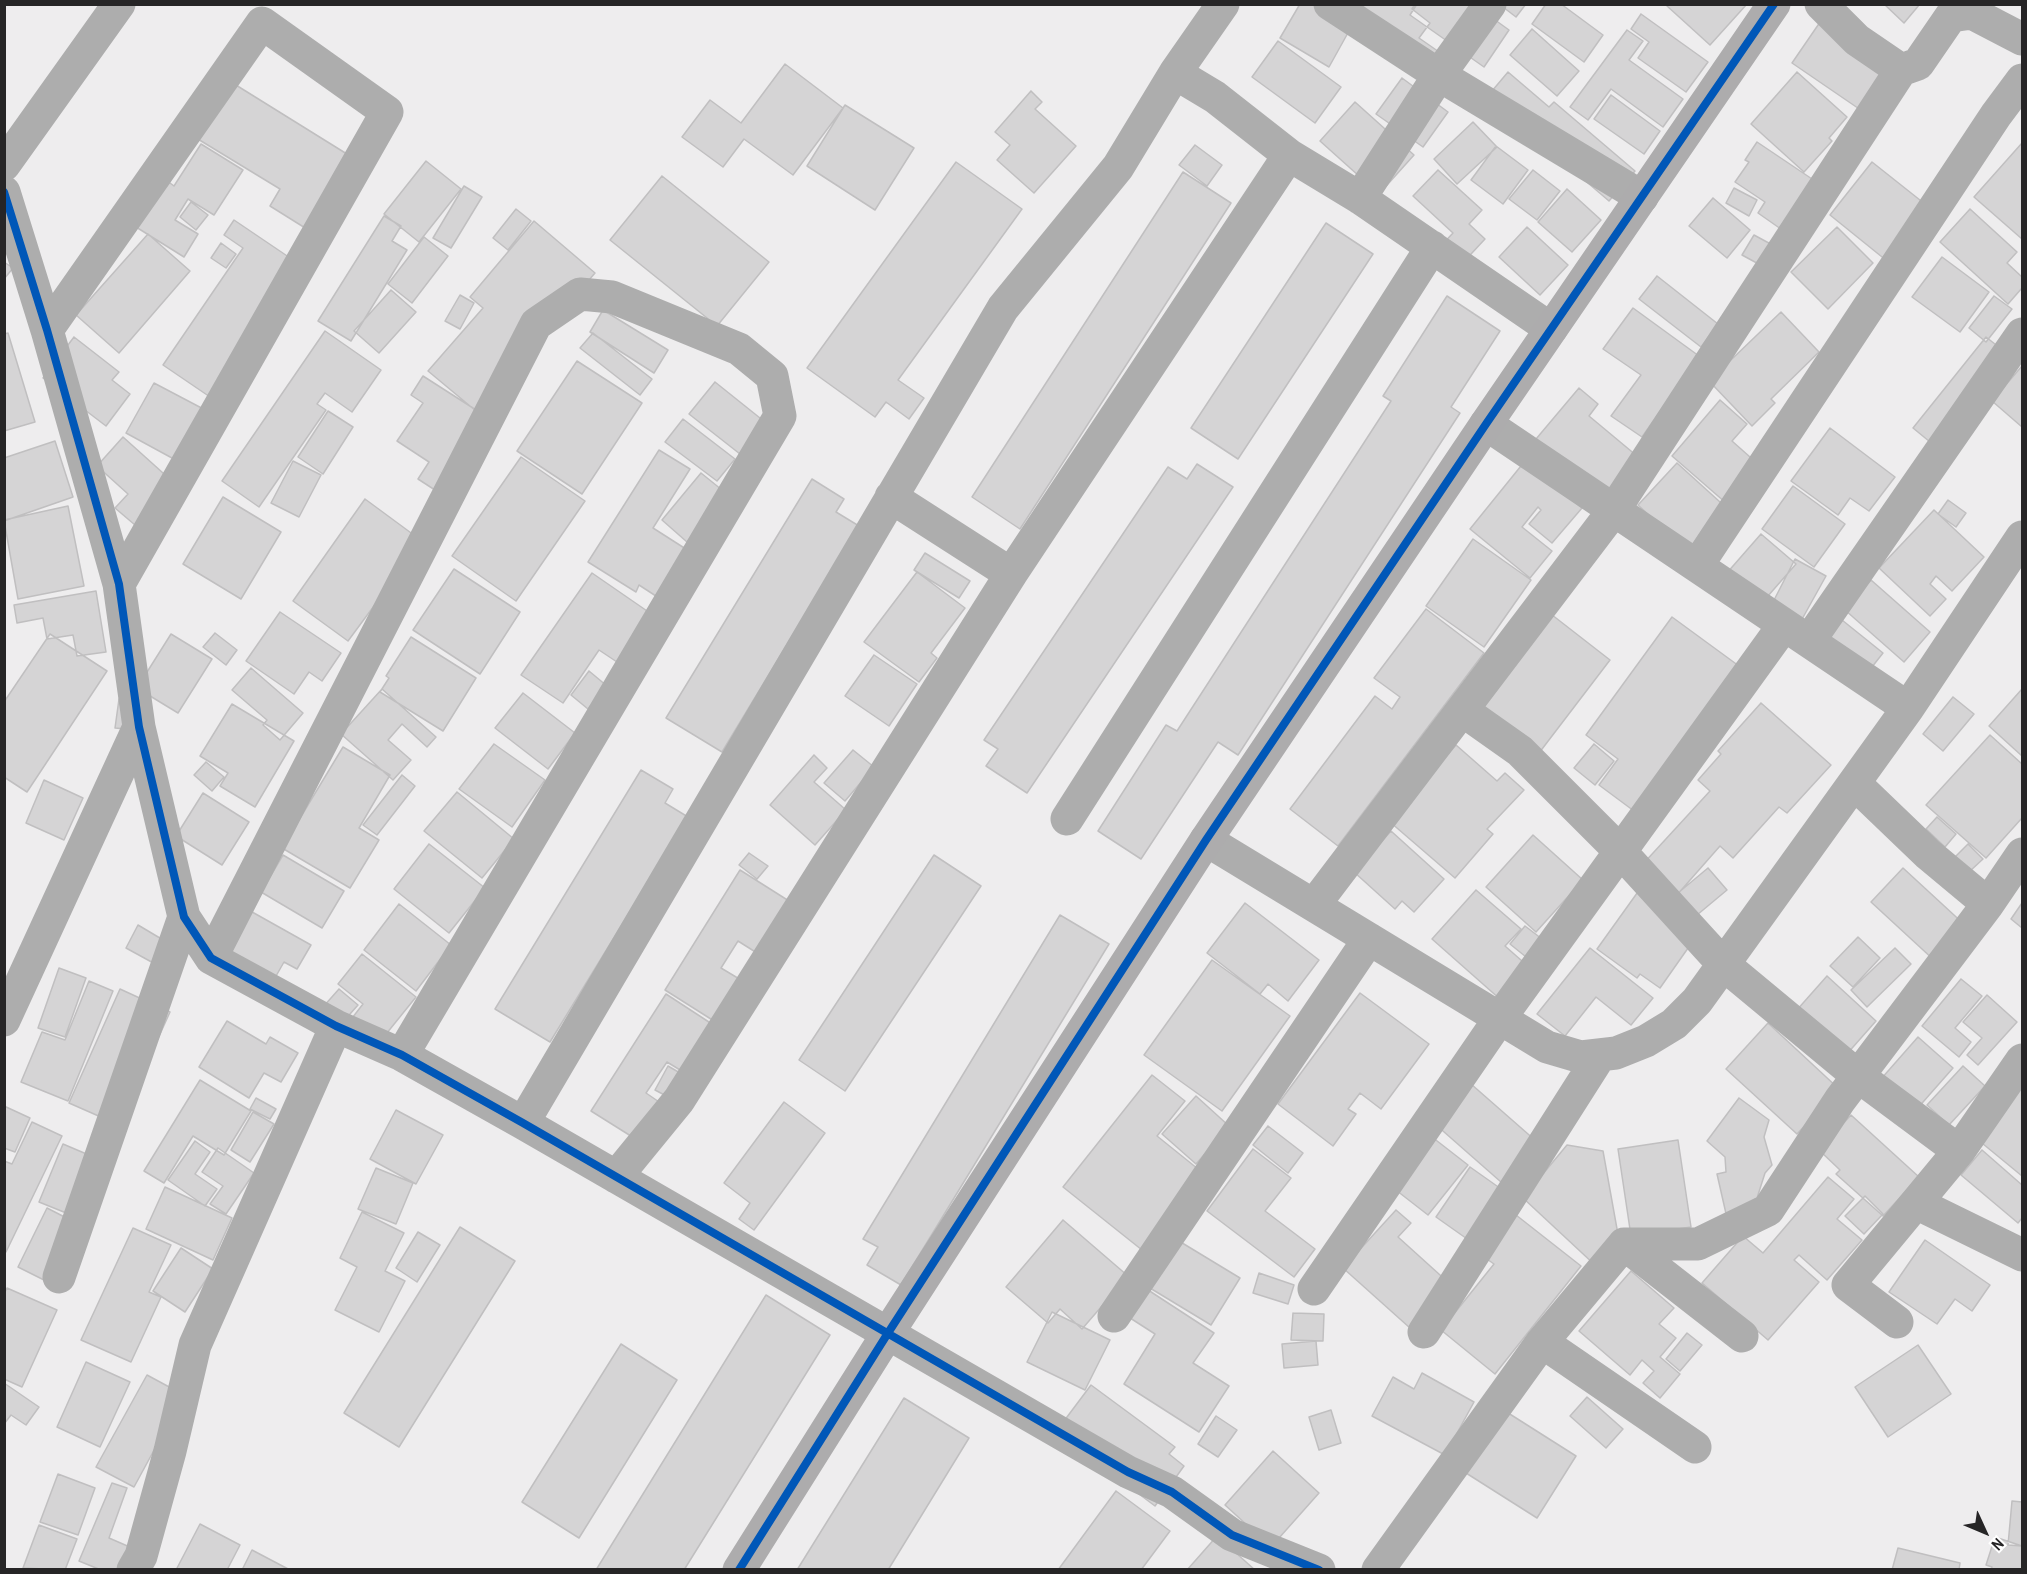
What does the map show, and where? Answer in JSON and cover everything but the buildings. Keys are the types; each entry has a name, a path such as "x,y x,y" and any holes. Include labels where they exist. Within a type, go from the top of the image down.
{"street":[{"path":"4,165 119,4"},
{"path":"523,1123 1003,308 1118,167 1175,73 1222,4"},
{"path":"1330,4 1439,75 1642,197"},
{"path":"1360,198 1439,75 1490,4"},
{"path":"739,1569 888,1333 1206,840 1486,424 1774,4"},
{"path":"1821,4 1857,40 1901,70"},
{"path":"1314,905 1614,510 1901,70 1918,64 1955,10 1972,13 2022,39"},
{"path":"47,330 262,23 387,112 119,584"},
{"path":"1175,73 1215,98 1289,155 1360,198 1551,329"},
{"path":"1697,566 1989,125 2022,80"},
{"path":"616,1176 679,1100 1011,574 1289,155"},
{"path":"4,192 47,330 119,584 139,727 184,917 211,958 336,1026 402,1055 523,1123 1128,1472 1172,1492 1232,1535 1319,1569"},
{"path":"1067,819 1432,247"},
{"path":"211,958 536,324 580,294 612,297 739,349 772,376 780,416 402,1055"},
{"path":"1314,1289 1500,1018 1620,851 1796,633 2022,334"},
{"path":"1486,424 1908,708"},
{"path":"891,497 1011,574"},
{"path":"1206,840 1547,1047 1581,1057 1599,1057 1646,1041 1674,1024 1696,1001 1908,708 2022,537"},
{"path":"1462,710 1520,751 1620,851 1723,964 1858,1076 1959,1151"},
{"path":"4,1020 139,727"},
{"path":"1854,783 1928,854 1988,904"},
{"path":"1624,1244 1698,1244 1768,1210 1858,1076 1988,904 2022,854"},
{"path":"59,1277 184,917"},
{"path":"1114,1316 1369,939"},
{"path":"134,1569 141,1556 167,1462 195,1345 336,1026"},
{"path":"1424,1332 1599,1057"},
{"path":"1897,1322 1848,1285 1959,1151 2022,1060"},
{"path":"1916,1203 2022,1255"},
{"path":"1624,1244 1742,1336"},
{"path":"1378,1569 1542,1342 1624,1244"},
{"path":"1542,1342 1695,1447"}],"cycle path":[{"path":"739,1570 888,1333 1206,840 1486,424 1774,4"},
{"path":"4,192 47,330 119,584 139,727 184,917 211,958 336,1026 402,1055 523,1123 1128,1472 1172,1492 1232,1535 1319,1570"}]}
